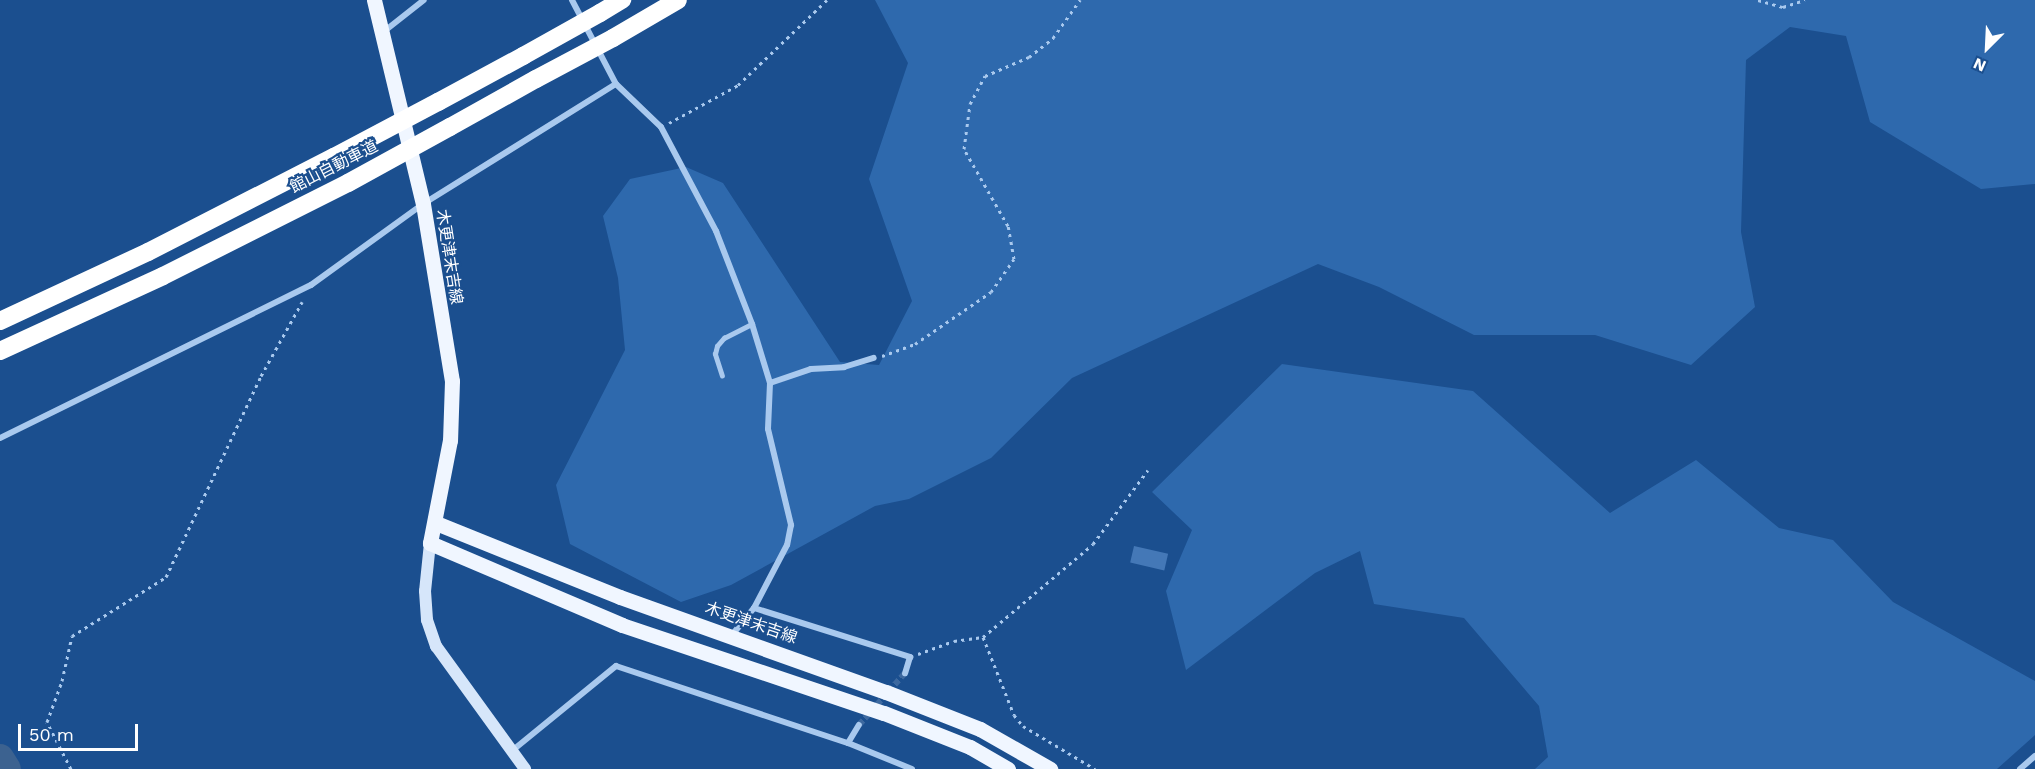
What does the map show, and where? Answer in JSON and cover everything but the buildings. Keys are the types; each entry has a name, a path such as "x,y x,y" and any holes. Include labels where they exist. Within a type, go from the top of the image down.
{"highway":[{"name":"館山自動車道","path":"0,321 148,252 334,158 622,0"},
{"name":"館山自動車道","path":"0,351 163,276 348,183 678,0"}],"main road":[{"name":"木更津末吉線","path":"374,0 423,204 452,381 450,440 436,523 430,543"},
{"name":"木更津末吉線","path":"436,523 620,597 732,635 980,729 1050,769"},
{"path":"430,543 622,625 884,713 970,747 1008,769"}],"street":[{"path":"382,33 424,0"},
{"path":"572,0 616,84 661,127 716,231 752,324 770,383 768,429 791,525 787,545 754,608 732,635"},
{"path":"0,438 311,285 423,204 616,84"},
{"path":"770,383 811,369 844,367 874,358"},
{"path":"430,543 425,591 427,620 436,646 525,769"},
{"path":"754,608 910,657 905,673"},
{"path":"513,750 616,666 848,743 912,769"},
{"path":"848,743 859,724"},
{"path":"2020,769 2035,756"}],"lane":[{"path":"722,376 715,354 717,346 724,338 752,324"}],"path":[{"path":"661,127 738,86 827,0"},
{"path":"874,358 915,344 991,292 1014,259 1008,226 964,149 970,104 985,76 1029,57 1053,38 1080,0"},
{"path":"1758,0 1783,7 1804,1"},
{"path":"71,769 47,722 62,681 72,636 166,577 261,376 311,285"},
{"path":"910,657 954,641 983,637 1093,544 1148,470"},
{"path":"983,637 1014,715 1023,726 1095,769"}],"shaded area":[{"path":"875,0 2035,0 2035,184 1981,189 1870,122 1846,36 1790,27 1746,60 1741,232 1755,307 1691,365 1595,335 1474,335 1379,287 1318,264 1072,378 991,458 909,499 875,506 731,585 681,602 570,544 556,485 625,350 618,278 603,216 630,179 686,167 723,183 840,362 879,365 912,301 869,179 908,63"},
{"path":"1282,364 1473,391 1610,513 1696,460 1779,528 1833,540 1893,602 2035,681 2035,735 1997,769 1535,769 1548,757 1539,706 1464,618 1374,604 1360,551 1315,573 1186,670 1166,591 1192,530 1152,492"}],"waterway":[{"path":"0,758 7,769"}],"tunnel":[{"path":"859,725 905,673"}]}
